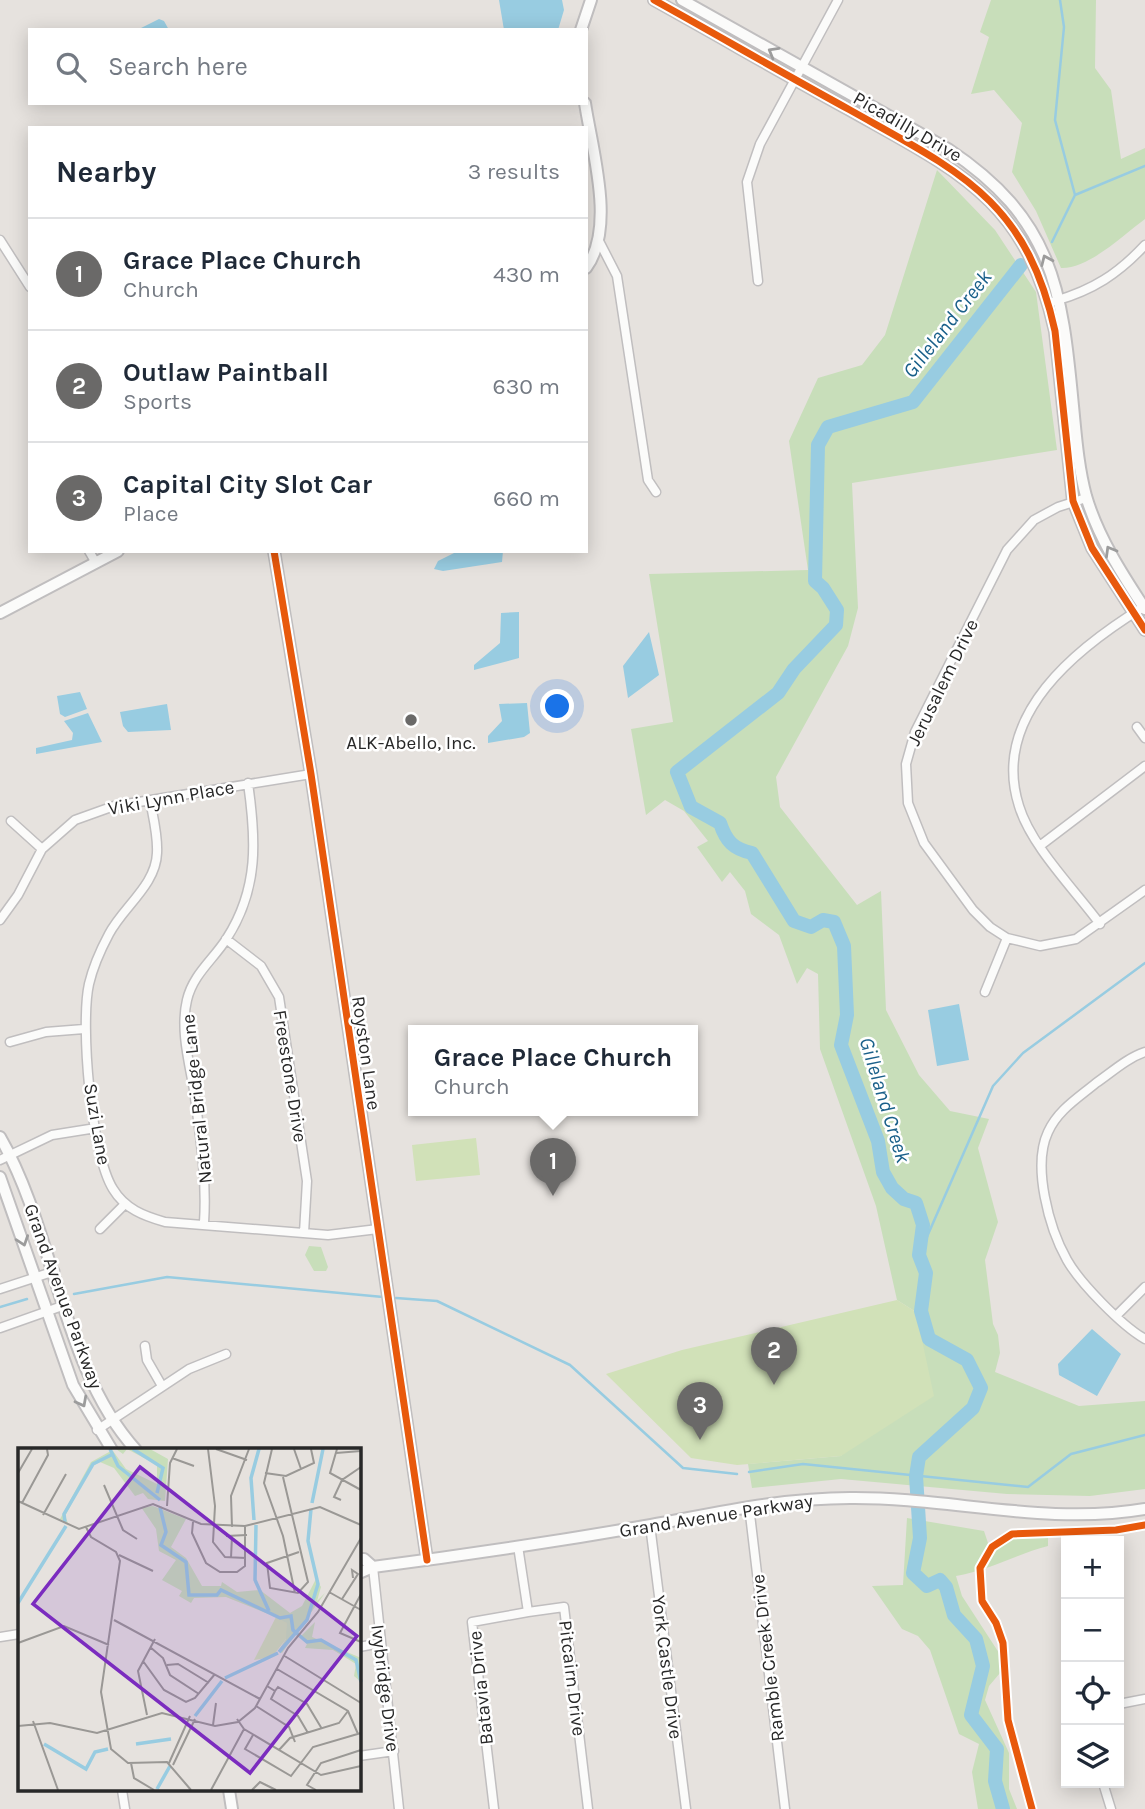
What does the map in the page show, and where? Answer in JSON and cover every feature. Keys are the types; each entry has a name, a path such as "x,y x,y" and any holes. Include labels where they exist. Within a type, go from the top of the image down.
{"street":[{"path":"582,28 591,0"},
{"name":"Picadilly Drive","path":"654,0 936,157 982,192 1023,242 1049,302 1055,331 1073,501 1092,548 1142,609"},
{"name":"Picadilly Drive","path":"682,0 947,149 984,175 1031,230 1061,299 1079,468 1086,498 1105,543 1142,609 1145,631"},
{"path":"758,281 747,182 760,144 838,0"},
{"path":"585,105 602,221 599,241 588,264"},
{"path":"0,240 28,284"},
{"path":"599,241 617,276 648,480 656,492"},
{"path":"1049,302 1081,293 1107,279 1145,245"},
{"name":"Jerusalem Drive","path":"1086,498 1073,501 1034,520 1007,550 915,732 906,765 908,803 924,843 982,920 1007,938 1029,944 1053,945 1076,939 1145,890"},
{"path":"90,553 96,563"},
{"path":"0,613 114,553"},
{"name":"Royston Lane","path":"274,553 311,774 427,1560"},
{"path":"1100,924 1041,845 1019,807 1015,786 1016,749 1021,731 1049,681 1060,668 1142,609"},
{"path":"1137,727 1145,738"},
{"path":"1041,845 1145,766"},
{"name":"Viki Lynn Place","path":"0,920 18,895 42,849 75,820 96,811 150,800 311,774"},
{"name":"Natural Bridge Lane","path":"204,1223 203,1154 184,1028 186,1001 195,978 226,939 239,916 253,875 255,827 248,783"},
{"name":"Suzi Lane","path":"125,1204 104,1170 96,1128 85,1030 89,985 99,956 109,933 153,871 158,855 150,800"},
{"path":"11,821 42,849"},
{"path":"985,992 1007,938"},
{"name":"Freestone Drive","path":"226,939 261,966 279,997 307,1181 304,1233"},
{"path":"10,1042 46,1032 85,1030"},
{"path":"1145,1052 1128,1059 1060,1113 1048,1132 1040,1163 1042,1185 1066,1257 1074,1271 1145,1339"},
{"path":"5,1157 52,1135 96,1128"},
{"name":"Grand Avenue Parkway","path":"0,1137 5,1157 55,1271 93,1382 113,1418 135,1448"},
{"name":"Grand Avenue Parkway","path":"0,1177 73,1385 97,1430 110,1448"},
{"path":"100,1229 125,1204 145,1216 165,1222 204,1223 328,1235 378,1229"},
{"path":"0,1289 55,1271"},
{"path":"1117,1315 1145,1287"},
{"path":"0,1328 65,1304"},
{"path":"145,1346 147,1360 162,1386"},
{"path":"97,1430 190,1369 226,1354"},
{"name":"Grand Avenue Parkway","path":"360,1573 373,1567 650,1525 749,1506 851,1497 989,1510 1112,1515 1145,1509"},
{"name":"Ramble Creek Drive","path":"749,1506 785,1809"},
{"name":"York Castle Drive","path":"650,1525 686,1809"},
{"name":"Pitcairn Drive","path":"518,1546 528,1612 564,1607 588,1809"},
{"path":"360,1559 365,1559 373,1567"},
{"name":"Ivybridge Drive","path":"373,1567 399,1809"},
{"name":"Batavia Drive","path":"494,1809 472,1622 528,1612"},
{"path":"0,1637 18,1634"},
{"path":"360,1647 381,1643"},
{"path":"1124,1703 1145,1699"},
{"path":"360,1756 394,1751"},
{"path":"1105,1788 1111,1809"}],"green space":[{"path":"991,0 1096,0 1095,68 1111,90 1121,159 1145,148 1145,219 1105,250 1072,267 1061,268 1036,211 1012,172 1022,123 994,90 971,94 989,37 980,32"},
{"path":"937,170 995,230 1036,292 1057,450 852,483 858,608 848,646 776,777 780,807 857,905 881,891 886,1010 919,1075 950,1111 989,1119 978,1148 998,1222 985,1260 993,1324 998,1335 1000,1353 995,1372 1079,1406 1145,1401 1145,1489 1090,1496 1007,1494 841,1479 752,1488 748,1464 841,1456 916,1312 897,1300 876,1206 820,1049 818,974 807,968 797,984 779,935 751,914 745,891 730,872 722,882 697,847 708,841 684,811 665,800 646,815 631,729 673,722 649,574 808,570 789,441 818,378 862,365 885,335"},
{"path":"476,1138 480,1175 416,1181 412,1145"},
{"path":"309,1246 321,1247 328,1267 326,1271 314,1271 305,1255"},
{"path":"897,1300 916,1312 934,1396 841,1456 737,1465 691,1458 606,1374 682,1350"},
{"path":"907,1518 984,1531 989,1546 1011,1531 1048,1533 1048,1546 956,1576 962,1596 1001,1656 1000,1673 989,1686 985,1700 1009,1753 1009,1789 1017,1809 978,1809 972,1772 979,1744 959,1734 930,1650 918,1636 902,1629 872,1586 903,1585"}],"water":[{"path":"499,0 562,0 564,10 559,28 504,28"},
{"path":"159,19 164,21 168,28 141,28"},
{"path":"454,553 503,553 502,562 443,571 434,569 438,561"},
{"path":"519,612 519,658 474,670 474,665 500,643 501,613"},
{"path":"649,632 659,675 628,698 623,666"},
{"path":"80,692 87,709 65,717 60,714 57,696"},
{"path":"527,703 530,733 524,737 488,743 488,736 502,721 499,704"},
{"path":"167,704 171,730 128,732 123,726 120,712"},
{"path":"88,713 102,742 36,754 36,748 72,740 73,733 64,721"},
{"path":"959,1004 969,1060 937,1066 928,1010"},
{"path":"1092,1329 1121,1354 1097,1396 1059,1375 1058,1364"}],"waterway":[{"name":"Gilleland Creek","path":"1052,242 1075,195 1055,120 1064,27 1060,0"},
{"path":"1075,195 1145,166"},
{"name":"Gilleland Creek","path":"1003,1809 995,1781 997,1749 971,1715 983,1666 976,1639 954,1615 946,1587 940,1580 927,1586 913,1573 920,1538 916,1476 919,1457 973,1408 981,1388 967,1360 929,1339 921,1311 926,1273 919,1255 923,1225 916,1203 904,1199 892,1188 883,1172 878,1141 841,1045 847,1015 844,946 834,922 823,920 811,927 794,921 752,853 735,846 725,835 720,823 691,807 677,772 778,693 794,669 836,625 837,610 823,588 815,581 818,445 828,427 913,402 1021,265"},
{"path":"919,1255 993,1086 1023,1053 1145,963"},
{"path":"74,1294 167,1277 383,1297"},
{"path":"396,1298 437,1301 570,1365 683,1468 737,1474"},
{"path":"0,1307 27,1299"},
{"path":"749,1472 803,1464 1028,1487 1071,1454 1145,1435"}],"cycle path":[{"path":"654,0 924,152 982,194 1006,219 1026,249 1042,286 1055,331 1073,501 1092,548 1145,630"},
{"path":"274,553 311,774 427,1560"},
{"path":"1032,1809 1008,1720 1003,1643 996,1623 982,1601 980,1568 992,1547 1012,1534 1116,1530 1145,1525"}],"place":[{"name":"ALK-Abello, Inc.","path":"411,720"},
{"name":"Grace Place Church","path":"553,1196"},
{"name":"Outlaw Paintball","path":"774,1385"},
{"name":"Capital City Slot Car","path":"700,1440"}]}
